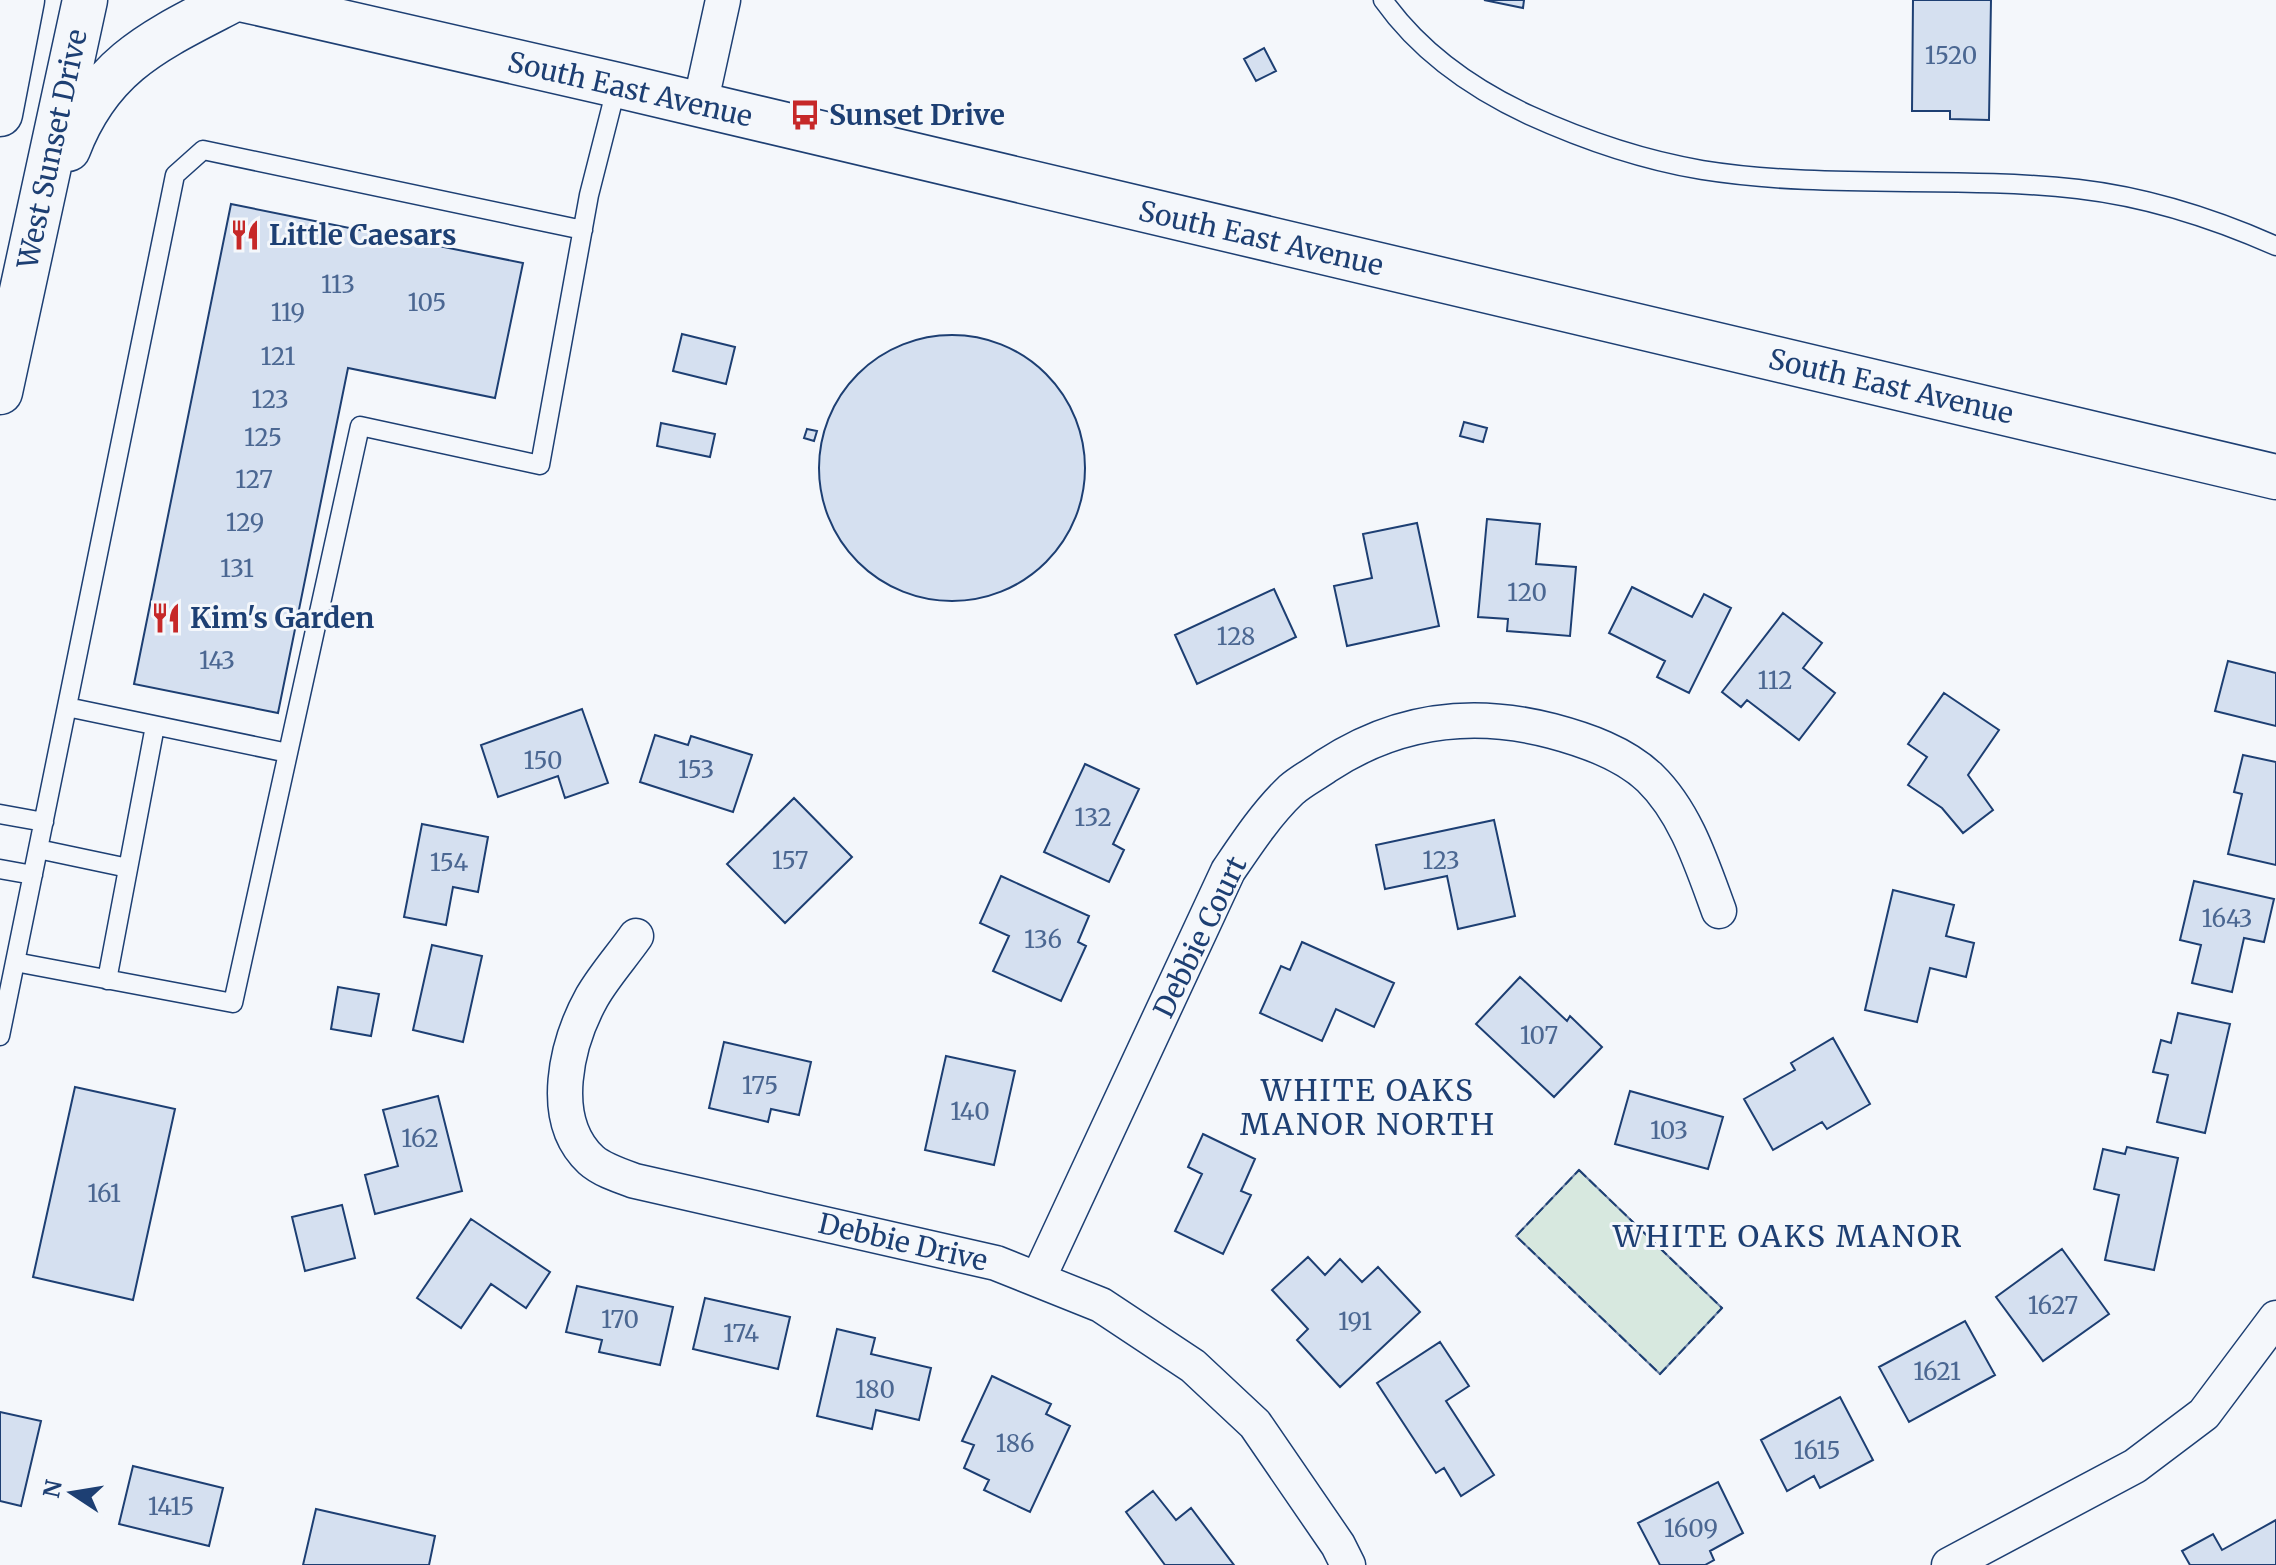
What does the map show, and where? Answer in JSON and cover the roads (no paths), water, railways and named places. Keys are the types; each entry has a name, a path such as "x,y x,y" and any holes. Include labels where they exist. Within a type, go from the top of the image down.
{"main road":[{"name":"West Sunset Drive","path":"0,114 22,0"},
{"name":"West Sunset Drive","path":"0,392 85,0"},
{"path":"30,249 79,121 110,77 155,41 233,0"},
{"name":"South East Avenue","path":"245,0 315,9 700,105 2276,477"}],"street":[{"path":"700,105 723,0"},
{"name":"Debbie Court","path":"1038,1279 1228,871 1258,826 1293,789 1341,757 1420,724 1472,719 1523,723 1580,738 1624,759 1649,777 1667,798 1697,850 1719,911"},
{"name":"Debbie Drive","path":"636,936 593,996 573,1038 564,1075 568,1119 577,1142 591,1160 635,1181 996,1263 1101,1305 1193,1366 1255,1424 1338,1545 1348,1565"},
{"path":"1949,1565 2135,1466 2204,1414 2276,1318"}],"lane":[{"path":"1383,0 1429,54 1482,91 1556,127 1636,154 1701,170 1736,174 1805,179 2024,184 2080,190 2184,211 2276,246"},
{"path":"15,962 233,1003 360,426 540,465 583,230 617,85"},
{"path":"0,1036 175,175 203,150 583,230"},
{"path":"67,707 288,753"},
{"path":"107,980 155,726"},
{"path":"0,814 44,822"},
{"path":"38,849 128,868"},
{"path":"0,869 33,875"}],"place":[{"name":"Sunset Drive","path":"805,115"},
{"name":"Little Caesars","path":"245,235"},
{"name":"Kim's Garden","path":"166,618"}],"district":[{"name":"WHITE OAKS MANOR NORTH","path":"1368,1107"},
{"name":"WHITE OAKS MANOR","path":"1788,1236"}]}
